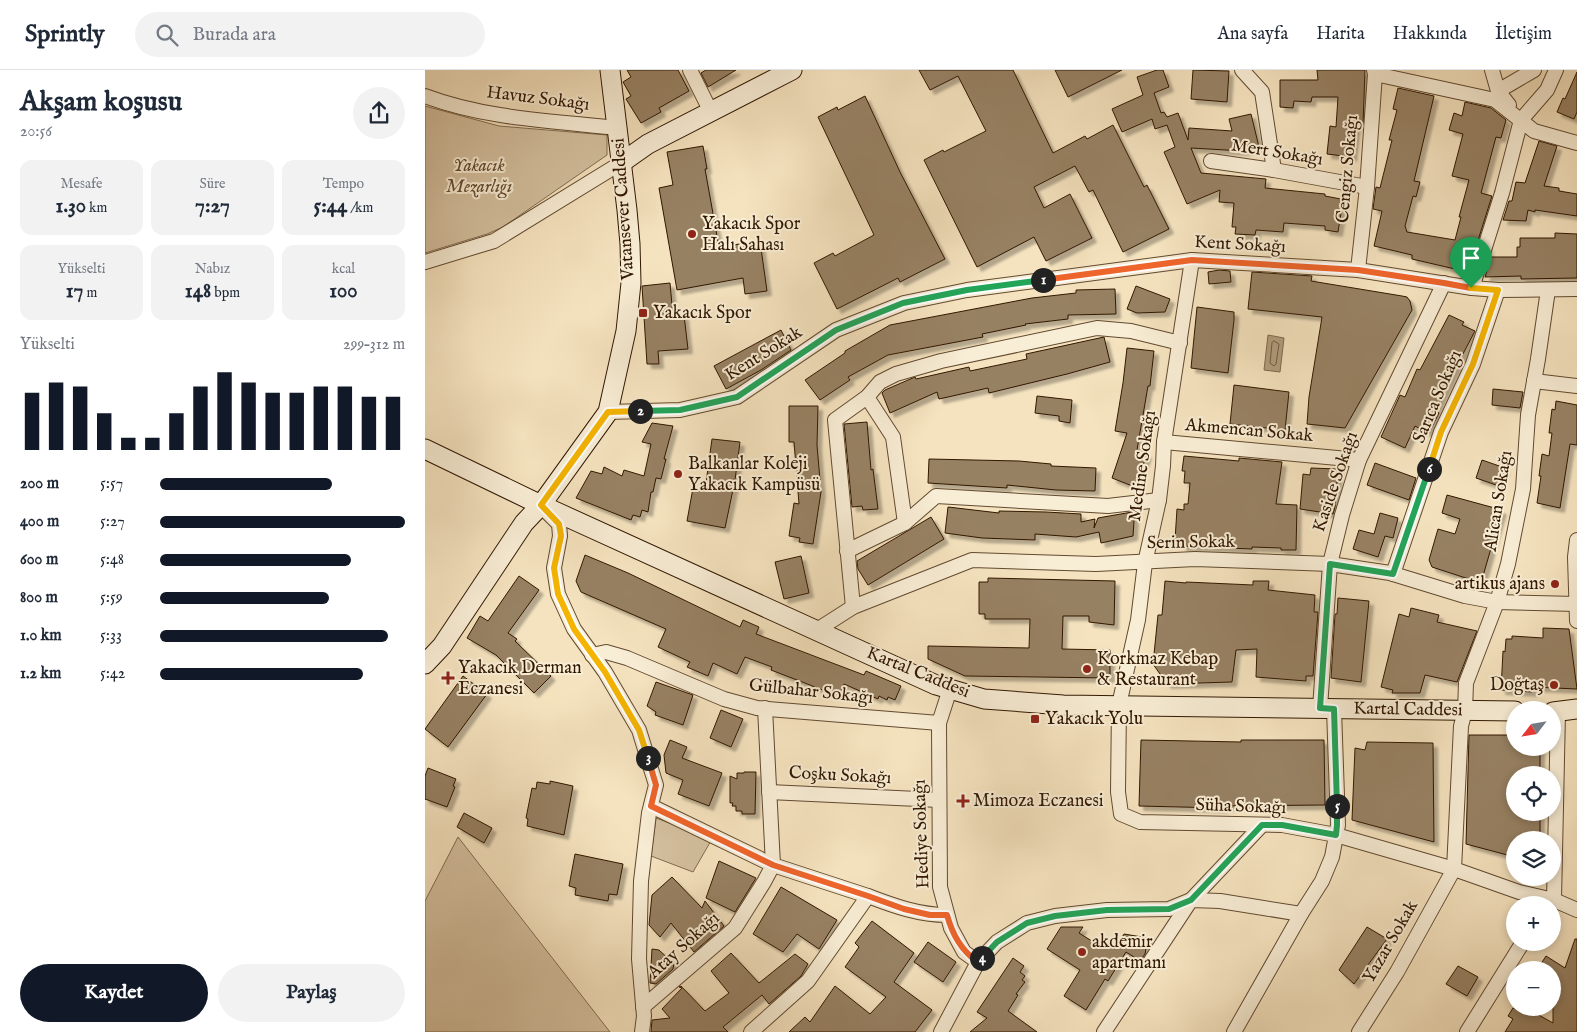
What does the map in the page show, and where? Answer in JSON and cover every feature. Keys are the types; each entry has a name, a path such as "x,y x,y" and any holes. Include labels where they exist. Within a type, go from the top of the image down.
{"main road":[{"name":"Vatansever Caddesi","path":"426,663 442,646 524,523 541,505 608,412 626,331 631,284 630,244 610,70"},
{"path":"621,163 649,144 792,70"},
{"name":"Kartal Caddesi","path":"425,449 541,505 937,685 984,699 1063,705 1506,711"}],"street":[{"path":"690,70 711,112"},
{"path":"1242,70 1262,92 1274,170"},
{"path":"1492,70 1498,91 1521,120"},
{"path":"1498,91 1534,70"},
{"path":"1471,288 1502,193 1521,120 1547,90 1556,70"},
{"path":"1374,72 1495,100 1534,131 1577,143"},
{"name":"Cengiz Sokağı","path":"1358,270 1367,187 1374,72"},
{"name":"Havuz Sokağı","path":"425,96 462,108 531,119 618,128"},
{"name":"Mert Sokağı","path":"1211,161 1367,187"},
{"path":"425,262 494,241 621,163"},
{"name":"Kent Sokağı","path":"903,303 967,290 1192,260 1358,270 1471,288 1498,290 1577,289"},
{"name":"Medine Sokağı","path":"1119,706 1138,620 1145,563 1159,500 1165,442 1192,260"},
{"name":"Kaside Sokağı","path":"1234,1032 1301,914 1322,881 1332,857 1337,825 1327,708 1330,564 1341,515 1359,460 1444,283"},
{"name":"Sarıca Sokağı","path":"1393,574 1441,432 1473,364 1498,290"},
{"name":"Alican Sokağı","path":"1454,869 1461,726 1465,711 1466,683 1497,602 1508,564 1523,489 1528,415 1548,290"},
{"name":"Kent Sokak","path":"608,412 680,410 737,397 836,330 903,303"},
{"path":"853,607 835,420 867,397 880,382 896,374 932,363 1097,328 1131,331 1180,343"},
{"path":"1534,381 1577,386"},
{"path":"867,397 893,437 905,522"},
{"name":"Akmencan Sokak","path":"1165,442 1359,460"},
{"path":"847,551 905,522 936,496 1108,506 1159,500"},
{"path":"541,505 559,524 561,536 554,568 558,594 574,629 605,672 639,730 656,785 651,806 641,881 639,959 644,1016 642,1032"},
{"path":"1577,540 1575,557 1577,621"},
{"name":"Serin Sokak","path":"817,630 853,607 971,560 1096,564 1195,559 1330,564 1393,574 1465,596 1497,602 1577,604"},
{"name":"Gülbahar Sokağı","path":"592,655 606,652 613,654 724,699 765,708 939,723"},
{"path":"939,723 950,689"},
{"name":"Süha Sokağı","path":"1119,706 1118,792 1121,814 1140,822 1282,825 1336,835 1454,869 1532,896"},
{"path":"765,708 773,865"},
{"path":"1552,896 1567,711"},
{"name":"Hediye Sokağı","path":"939,723 940,887 951,928 964,952 977,962"},
{"name":"Coşku Sokağı","path":"769,792 939,800"},
{"path":"651,806 773,865 904,909 930,915 947,915"},
{"path":"1105,1032 1191,900 1262,825"},
{"name":"Atay Sokağı","path":"643,1007 735,928 773,865"},
{"name":"Yazar Sokak","path":"1359,1032 1397,972 1454,869"},
{"path":"751,1032 809,981 868,896"},
{"path":"941,1032 977,962 997,942 1027,923 1055,916 1107,910 1169,909 1191,900 1220,901 1301,914"},
{"name":"Süha Sokağı","path":"1561,905 1577,910"},
{"path":"1467,1032 1518,951"}],"green space":[{"name":"Yakacık Mezarlığı","path":"425,106 499,126 607,135 607,155 503,227 487,234 425,253"},
{"path":"656,818 712,839 693,872 651,856"},
{"path":"458,837 610,1032 425,1032 425,901"}],"water":[{"path":"1268,335 1284,338 1280,372 1264,370"}],"building":[{"path":"627,70 678,70 689,91 659,108 661,112 641,123 626,99 631,96 623,82 631,77"},
{"path":"706,70 736,70 708,87 701,73"},
{"path":"919,70 1013,70 1053,153 1085,136 1087,139 1113,125 1144,187 1147,185 1169,229 1123,252 1093,190 1089,192 1075,166 1034,187 1044,208 1070,194 1092,238 1046,261 1034,237 977,267 924,160 986,131 958,76 930,90"},
{"path":"1055,70 1122,70 1068,97"},
{"path":"1157,70 1163,70 1169,87 1154,93 1161,113 1164,112 1167,117 1178,113 1188,140 1189,128 1232,131 1229,119 1251,114 1259,147 1243,151 1191,148 1201,173 1266,179 1265,188 1325,194 1325,196 1341,199 1343,201 1338,232 1325,230 1325,226 1284,223 1283,232 1256,230 1255,235 1235,234 1236,227 1232,227 1234,203 1219,202 1220,190 1187,204 1164,152 1175,147 1167,125 1155,129 1152,119 1122,132 1112,109 1143,95 1137,77"},
{"path":"1193,70 1229,71 1227,102 1191,99"},
{"path":"1317,70 1365,70 1363,125 1356,125 1352,157 1327,154 1330,126 1336,127 1338,97 1312,97 1311,102 1294,101 1293,108 1280,107 1280,80 1318,80"},
{"path":"1577,72 1577,112 1574,119 1557,112"},
{"path":"1398,88 1434,96 1414,181 1420,182 1416,197 1413,196 1405,226 1407,232 1455,240 1469,180 1452,176 1463,134 1449,130 1454,113 1462,116 1465,102 1491,108 1506,120 1501,138 1496,137 1481,193 1492,196 1468,272 1412,259 1412,255 1374,246 1382,211 1373,209 1376,187 1380,188 1392,140 1389,140 1397,110 1393,109"},
{"path":"865,96 900,172 945,259 900,282 898,278 837,309 814,263 833,253 835,256 874,235 818,117 837,107 838,110"},
{"path":"1539,141 1557,146 1544,186 1559,188 1559,191 1577,194 1577,216 1528,210 1526,221 1503,220 1509,201 1512,201 1516,182 1525,183"},
{"name":"Yakacık Spor Halı Sahası","path":"703,146 707,169 705,169 719,247 760,241 767,291 745,294 743,278 677,290 659,188 673,185 667,152"},
{"path":"1555,233 1577,234 1577,278 1521,279 1521,276 1485,277 1491,257 1517,257 1517,247 1520,247 1520,238 1555,238"},
{"path":"1230,271 1231,282 1209,284 1208,272"},
{"path":"1252,272 1312,276 1311,281 1407,297 1410,301 1412,310 1345,428 1307,424 1309,397 1322,317 1248,309"},
{"path":"670,283 673,316 684,315 688,349 658,351 659,364 647,364 642,286"},
{"path":"1136,286 1170,299 1165,312 1137,313 1127,309"},
{"path":"1115,289 1116,314 1068,315 1068,319 1025,324 982,334 983,337 888,355 848,377 850,380 820,400 805,380 845,353 845,351 890,325 1032,298 1076,293 1076,290"},
{"path":"1197,307 1234,312 1228,373 1191,368"},
{"path":"1449,315 1464,322 1462,325 1475,331 1435,411 1439,413 1429,433 1415,426 1405,448 1381,437 1400,395 1405,397 1417,369 1420,370"},
{"path":"781,330 791,350 761,370 726,389 714,366"},
{"path":"1104,337 1110,362 1067,374 989,393 988,388 939,399 937,392 890,413 882,393 915,377 916,379 969,367 970,371 1027,359 1026,354"},
{"path":"1127,348 1154,351 1150,386 1148,386 1137,450 1147,454 1135,487 1112,478 1127,433 1115,431"},
{"path":"1234,385 1289,392 1285,430 1230,424"},
{"path":"1493,389 1523,392 1520,408 1492,405"},
{"path":"1037,396 1072,400 1070,423 1059,421 1059,416 1035,413"},
{"path":"1556,401 1577,405 1577,445 1570,444 1560,508 1537,503 1542,454 1549,456 1552,433 1549,433 1552,409 1555,410"},
{"path":"789,406 818,406 817,445 821,492 813,544 799,542 800,538 789,536 794,503 799,504 794,442 789,442"},
{"path":"867,422 871,470 873,469 878,509 863,510 862,506 852,507 844,424"},
{"path":"652,423 673,426 661,479 656,478 653,492 651,492 648,512 642,510 640,517 633,515 631,520 576,498 591,471 602,474 604,467 622,476 624,470 644,476 651,444 642,442"},
{"path":"712,439 740,442 735,480 725,528 687,521 693,488 705,490"},
{"path":"1184,456 1239,461 1239,458 1282,462 1276,504 1297,505 1296,550 1182,546 1182,540 1175,540 1177,509 1184,510 1184,504 1188,504 1190,483 1184,483 1185,471 1182,471"},
{"path":"929,459 1019,461 1051,464 1051,466 1096,468 1095,491 1056,490 1007,485 1007,488 928,483"},
{"path":"1482,460 1505,468 1499,486 1476,478"},
{"path":"1375,463 1416,478 1409,500 1367,485"},
{"path":"1311,468 1338,469 1333,514 1300,509 1303,474 1310,475"},
{"path":"1447,495 1502,510 1481,583 1432,567 1429,560 1438,529 1455,534 1460,519 1442,513"},
{"path":"948,507 999,513 999,511 1081,514 1081,522 1095,519 1094,528 1098,518 1132,512 1134,521 1133,536 1101,543 1099,532 1076,537 1035,534 1035,540 982,538 945,533"},
{"path":"1380,513 1398,518 1393,538 1385,536 1378,557 1353,549 1359,530 1374,534"},
{"path":"931,517 944,539 868,585 858,569 857,561"},
{"path":"585,555 628,573 740,627 743,620 759,627 756,634 864,675 866,671 901,686 895,700 888,697 887,700 879,696 878,699 844,684 840,693 829,689 828,692 771,670 772,667 745,657 737,674 713,663 708,676 687,667 690,662 658,647 666,629 581,592 576,581"},
{"path":"801,556 809,593 784,599 775,562"},
{"path":"519,576 539,590 508,633 517,639 515,641 551,676 534,693 496,655 467,638 480,616 488,621"},
{"path":"988,578 1115,581 1114,625 1089,622 1089,616 1063,616 1062,649 1110,650 1110,678 965,676 928,659 928,646 1029,648 1030,619 985,619 985,614 979,614 979,582 988,582"},
{"path":"1165,581 1253,585 1253,581 1269,581 1268,590 1315,595 1314,612 1318,612 1313,676 1306,676 1306,681 1256,677 1257,649 1236,650 1232,682 1167,684 1153,664 1158,615 1162,615"},
{"path":"1338,598 1369,601 1361,682 1331,678 1335,614 1337,614"},
{"path":"1411,608 1439,615 1437,622 1477,631 1457,682 1425,675 1420,693 1392,693 1393,690 1381,687 1399,614 1409,617"},
{"path":"1543,628 1569,629 1577,689 1533,687 1532,692 1501,690 1503,651 1505,652 1506,639 1512,639 1512,636 1543,638"},
{"path":"463,676 487,694 448,747 425,729"},
{"path":"656,682 693,695 683,725 655,715 656,712 647,706"},
{"path":"721,710 743,719 731,747 710,738"},
{"path":"1469,735 1506,735 1506,756 1540,756 1540,766 1506,766 1506,821 1540,821 1540,831 1506,831 1506,855 1466,844"},
{"path":"670,740 687,747 682,758 722,773 709,806 678,794 683,780 666,773 664,755"},
{"path":"1141,740 1241,742 1241,740 1324,740 1325,805 1223,806 1223,808 1139,806"},
{"path":"1367,742 1433,743 1434,842 1352,820 1355,748 1365,750"},
{"path":"428,768 456,779 447,807 425,799 425,776"},
{"path":"756,772 755,814 742,814 742,811 736,811 736,806 732,806 733,803 730,803 730,776 737,779 737,773"},
{"path":"550,781 573,786 564,835 527,826 528,819 526,818 532,788 536,789 537,782 550,784"},
{"path":"464,813 492,828 484,843 457,827"},
{"path":"575,854 623,864 617,895 609,894 608,901 575,895 576,888 569,886"},
{"path":"719,861 756,878 735,912 706,898"},
{"path":"672,877 702,908 705,901 724,926 694,952 671,923 660,937 649,925 652,895"},
{"path":"781,887 837,920 819,949 797,934 783,952 753,934"},
{"path":"872,921 914,953 894,982 932,1010 915,1032 789,1032 805,1017 810,1022 835,986 870,1014 886,997 845,967 859,947 855,943"},
{"path":"1061,927 1083,927 1079,933 1103,948 1106,943 1115,949 1124,934 1148,938 1145,954 1140,961 1126,952 1108,981 1105,979 1086,1010 1064,996 1080,970 1047,949"},
{"path":"1367,927 1387,939 1354,984 1339,970"},
{"path":"1575,939 1577,939 1577,1032 1505,1032 1513,1019 1508,1016 1540,1016 1553,1023 1553,1016 1561,1016 1561,965 1565,968"},
{"path":"928,942 956,962 943,982 914,962"},
{"path":"652,949 659,950 674,964 673,969 656,984 650,983"},
{"path":"731,953 759,983 795,954 808,964 801,976 769,1004 762,995 723,1027 728,1032 651,1032 652,1020 670,1018 662,1009 682,988 679,987 681,986 705,1011 729,993 711,971"},
{"path":"1546,956 1554,961 1543,961"},
{"path":"1013,958 1024,966 1020,972 1025,976 1022,980 1025,982 1016,994 1018,995 1008,1011 1037,1032 970,1032 987,1018 977,1012"},
{"path":"1458,966 1478,977 1467,996 1446,984"}],"place":[{"name":"Yakacık Spor Halı Sahası","path":"692,234"},
{"name":"Yakacık Spor","path":"643,313"},
{"name":"Balkanlar Koleji Yakacık Kampüsü","path":"678,474"},
{"name":"artikus ajans","path":"1555,584"},
{"name":"Korkmaz Kebap & Restaurant","path":"1087,669"},
{"name":"Yakacık Derman Eczanesi","path":"448,678"},
{"name":"Doğtaş","path":"1554,685"},
{"name":"Yakacık Yolu","path":"1035,719"},
{"name":"Mimoza Eczanesi","path":"963,801"},
{"name":"akdemir apartmanı","path":"1082,952"}],"route":[{"path":"1192,260 1358,270 1471,288 1498,290 1473,364 1441,432 1393,574 1330,564 1320,708 1334,709 1336,835 1282,825 1262,825 1191,900 1169,909 1107,910 1055,916 1027,923 997,942 977,962 964,952 951,928 947,915 930,915 904,909 773,865 651,806 656,785 639,730 605,672 574,629 558,594 554,568 561,536 559,524 541,505 608,412 680,410 737,397 836,330 903,303 967,290 1192,260"}]}
